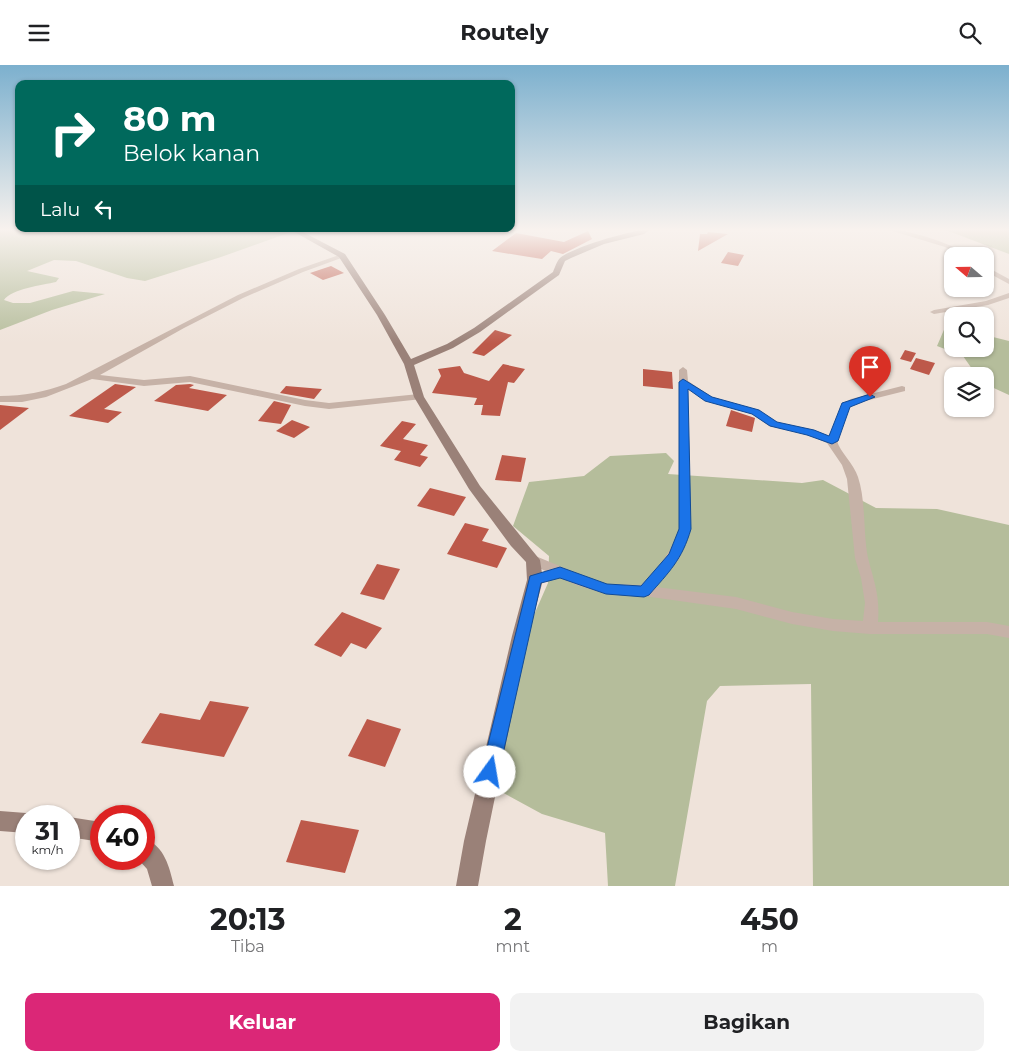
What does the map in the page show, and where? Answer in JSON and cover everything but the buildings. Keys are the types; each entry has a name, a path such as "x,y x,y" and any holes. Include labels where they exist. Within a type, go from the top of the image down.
{"street":[{"path":"0,399 46,395 88,377 182,325 295,271 307,267"},
{"path":"349,267 381,315 409,364 419,397 475,489 516,542 533,560 560,573 606,589 644,591 736,603 814,622 870,628 987,628 1009,632"},
{"path":"409,364 450,347 477,330 556,273 559,267"},
{"path":"994,274 1009,283"},
{"path":"934,312 988,303 1009,295"},
{"path":"644,591 674,557 682,541 685,529 683,376 709,399 755,412 773,424 810,432 832,441"},
{"path":"88,377 144,383 190,379 329,406 419,397"},
{"path":"870,628 872,603 868,577 862,558 853,479 847,464 832,441 846,405 854,401 902,389"},
{"path":"467,886 477,831 535,580 533,560"},
{"path":"535,580 560,573"},
{"path":"0,821 15,822"},
{"path":"155,861 163,886"}],"green space":[{"path":"0,267 36,267 27,271 59,278 56,282 20,290 4,300 13,303 30,303 73,291 105,294 52,310 0,330"},
{"path":"95,267 188,267 145,281 127,278"},
{"path":"944,330 944,349 937,346"},
{"path":"994,337 1009,341 1009,395 994,388 994,367 971,367 964,357 994,357"},
{"path":"666,453 674,461 668,474 802,483 823,480 876,508 937,509 1009,525 1009,886 813,886 811,684 720,686 707,701 675,886 608,886 605,833 542,814 496,789 530,624 548,583 549,556 513,526 529,482 584,476 610,456"}],"route":[{"path":"490,772 520,636 535,580 546,575 560,573 606,589 644,591 674,557 679,548 685,529 686,510 683,382 709,399 755,412 773,424 810,432 832,441 846,405 849,402 870,397"}]}
